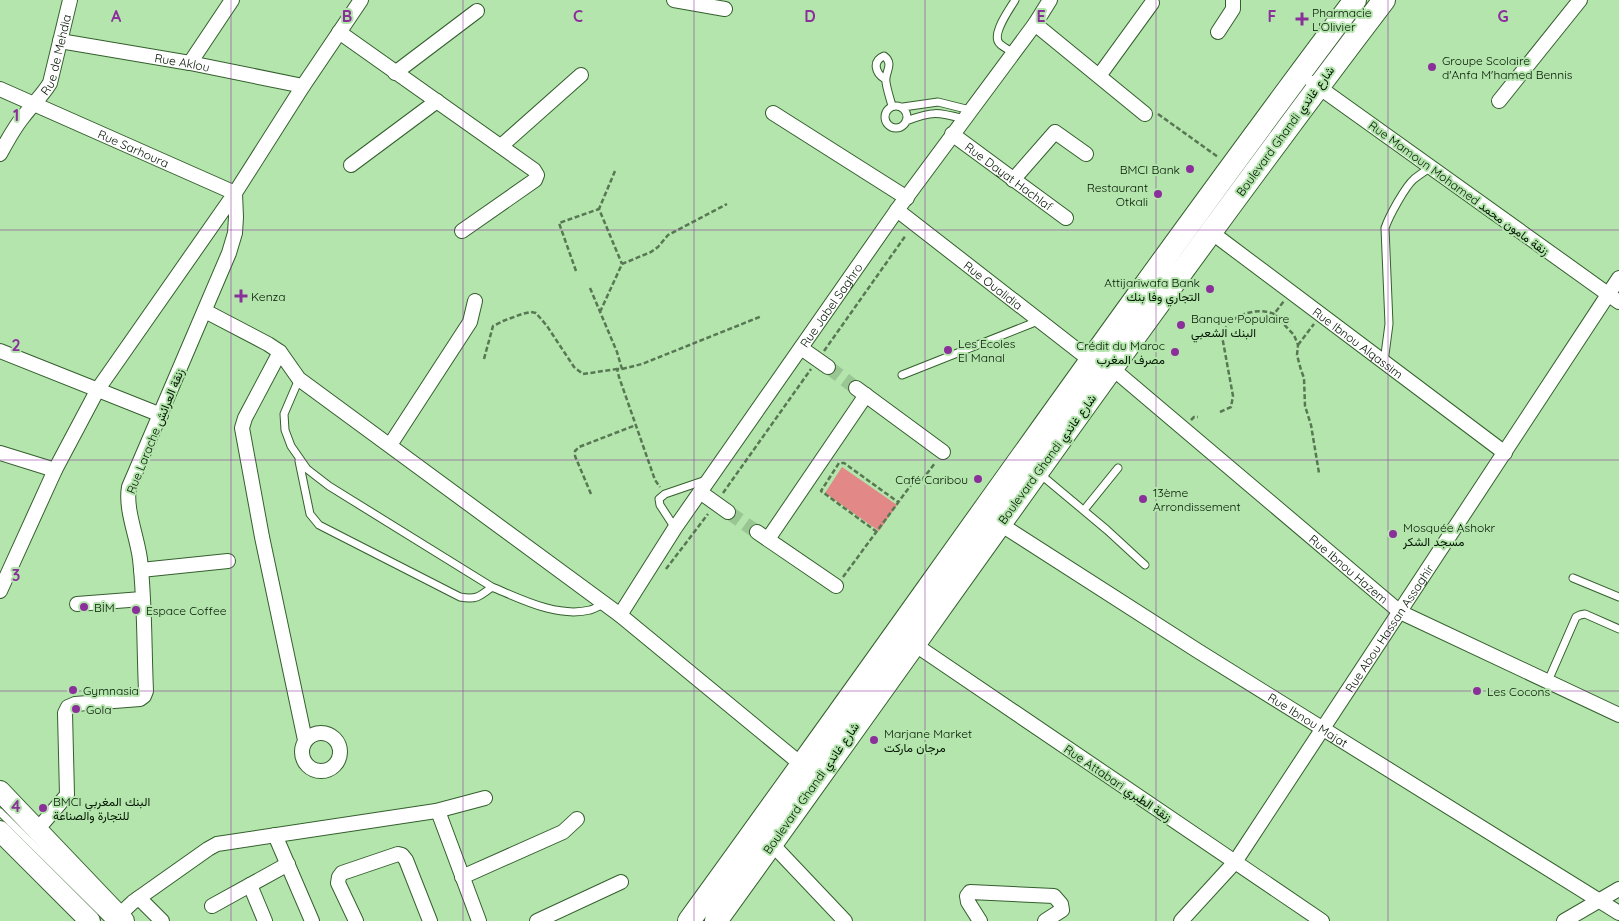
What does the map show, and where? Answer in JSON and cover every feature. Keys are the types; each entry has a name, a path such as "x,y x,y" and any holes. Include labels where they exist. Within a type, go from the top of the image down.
{"main road":[{"name":"Boulevard Ghandi شارع غاندي","path":"689,921 1090,360 1355,0"},
{"name":"Boulevard Ghandi شارع غاندي","path":"716,921 1211,232 1384,0"},
{"path":"0,791 117,919"},
{"path":"0,831 90,921"}],"street":[{"name":"Rue de Mehdia","path":"0,154 16,125 43,95 50,83 70,0"},
{"path":"190,63 232,0"},
{"path":"0,591 54,470 98,388 235,193 303,86 361,0"},
{"path":"674,0 725,9"},
{"name":"Rue Jabel Saghro","path":"620,615 700,492 952,134 1035,24 1050,0"},
{"path":"1218,32 1233,9 1233,0"},
{"path":"1499,101 1580,0"},
{"path":"1098,76 1152,3"},
{"path":"395,72 477,11"},
{"path":"1035,24 1145,114"},
{"path":"340,32 534,170 537,175 535,180 462,231"},
{"name":"Rue Aklou","path":"60,41 190,63 303,86"},
{"name":"Rue Mamoun Mohamed زنقة مامون محمد","path":"1300,74 1614,298"},
{"path":"501,146 581,75"},
{"name":"Rue Sarhoura","path":"0,89 235,193"},
{"path":"351,165 437,101"},
{"path":"773,113 907,198"},
{"path":"1013,180 1054,132 1086,154"},
{"name":"Rue Dayat Hachlaf","path":"952,134 1066,218"},
{"name":"Rue Larache زنقة العرائش","path":"37,830 67,795 65,713 68,707 75,704 140,699 146,691 141,570 127,497 129,487 229,253 236,217 235,193"},
{"name":"Rue Oualidia","path":"898,210 1090,360"},
{"name":"Rue Ibnou Alqassim","path":"1211,232 1505,453"},
{"name":"Rue Abou Hassan Assaghir","path":"1181,921 1236,862 1505,453 1614,298 1619,278"},
{"path":"390,445 470,322 475,301"},
{"path":"205,311 280,352 299,379 620,615 802,765"},
{"path":"801,348 823,364"},
{"path":"280,352 245,418 242,428 260,528 305,740"},
{"path":"1,355 98,388 161,415"},
{"name":"Rue Ibnou Hazem","path":"1113,369 1400,612 1619,715"},
{"path":"836,586 762,536 861,392 942,452"},
{"path":"0,453 54,470"},
{"path":"700,492 728,512"},
{"name":"Rue Ibnou Majat","path":"1000,524 1198,651 1619,913"},
{"path":"141,570 228,561"},
{"path":"77,604 142,599"},
{"name":"Rue Attabari زنقة الطبري","path":"914,644 1322,921"},
{"path":"117,919 139,898 217,844 438,810 484,798"},
{"path":"438,810 479,921"},
{"path":"462,877 563,832 577,819"},
{"path":"275,835 312,921"},
{"path":"772,844 845,921"},
{"path":"356,921 338,883 339,877 342,873 398,854 402,855 406,860 430,921"},
{"path":"212,906 288,864"},
{"path":"537,921 621,882"},
{"path":"250,885 265,921"},
{"path":"1564,921 1619,889"},
{"path":"980,921 968,902 967,896 970,892 1054,896 1061,904 1062,910 1045,921"},
{"path":"139,898 162,921"}],"lane":[{"path":"1014,52 998,43 996,38 997,32 1015,0"},
{"path":"885,79 892,106"},
{"path":"938,102 967,115 938,113 924,115 906,121 898,128 894,128 888,125 885,114 892,106 903,107 938,102"},
{"path":"903,107 907,116 906,121"},
{"path":"1384,362 1389,324 1385,228 1407,187 1413,180 1431,168"},
{"path":"902,375 1039,320"},
{"path":"299,379 284,414 285,430 291,446 307,469 342,495 492,587 541,606 559,610 590,610 604,604"},
{"path":"299,458 310,514 319,525 460,596 479,597 492,587"},
{"path":"1084,510 1118,468"},
{"path":"1038,472 1145,565"},
{"path":"675,528 660,505 659,499 666,494 711,478"},
{"path":"1573,578 1619,597"},
{"path":"1548,681 1576,618 1585,614 1619,628"},
{"path":"0,812 117,919"}],"path":[{"path":"1145,114 1160,114 1219,158"},
{"path":"615,171 599,209 622,264"},
{"path":"600,312 622,264 651,252 668,235 727,204"},
{"path":"576,271 559,223 599,209"},
{"path":"662,574 823,364 914,223"},
{"path":"590,288 617,352 622,369"},
{"path":"1274,314 1292,293"},
{"path":"1220,412 1231,407 1233,396 1222,336 1224,330 1236,317 1245,314 1266,311 1274,314 1294,335 1298,345 1297,355 1304,378 1305,406 1319,473"},
{"path":"484,360 493,326 531,312 536,313 547,326 574,367 583,374 622,369 642,364 762,316"},
{"path":"1298,345 1321,314"},
{"path":"617,369 655,480 666,494"},
{"path":"590,494 575,456 575,450 636,425"},
{"path":"836,586 898,502 916,480 922,480 942,452"},
{"path":"877,532 821,491 839,463 844,463 898,502"}],"shaded area":[{"path":"842,467 897,505 879,531 825,493"}],"tunnel":[{"path":"828,367 856,388"},
{"path":"728,512 757,532"}],"place":[{"name":"Pharmacie L'Olivier","path":"1302,19"},
{"name":"Groupe Scolaire d'Anfa M'hamed Bennis","path":"1432,67"},
{"name":"BMCI Bank","path":"1190,169"},
{"name":"Restaurant Otkali","path":"1158,194"},
{"name":"Attijariwafa Bank التجاري وفا بنك","path":"1210,289"},
{"name":"Kenza","path":"241,296"},
{"name":"Banque Populaire البنك الشعبي","path":"1181,325"},
{"name":"Les Ecoles El Manal","path":"948,350"},
{"name":"Crédit du Maroc مصرف المغرب","path":"1175,352"},
{"name":"Café Caribou","path":"978,479"},
{"name":"13ème Arrondissement","path":"1143,499"},
{"name":"Mosquée Ashokr مسجد الشكر","path":"1393,534"},
{"name":"BİM","path":"84,607"},
{"name":"Espace Coffee","path":"136,610"},
{"name":"Gymnasia","path":"73,690"},
{"name":"Les Cocons","path":"1477,691"},
{"name":"Gola","path":"76,709"},
{"name":"Marjane Market مرجان ماركت","path":"874,740"},
{"name":"BMCI البنك المغربي للتجارة والصناعة","path":"43,808"}]}
